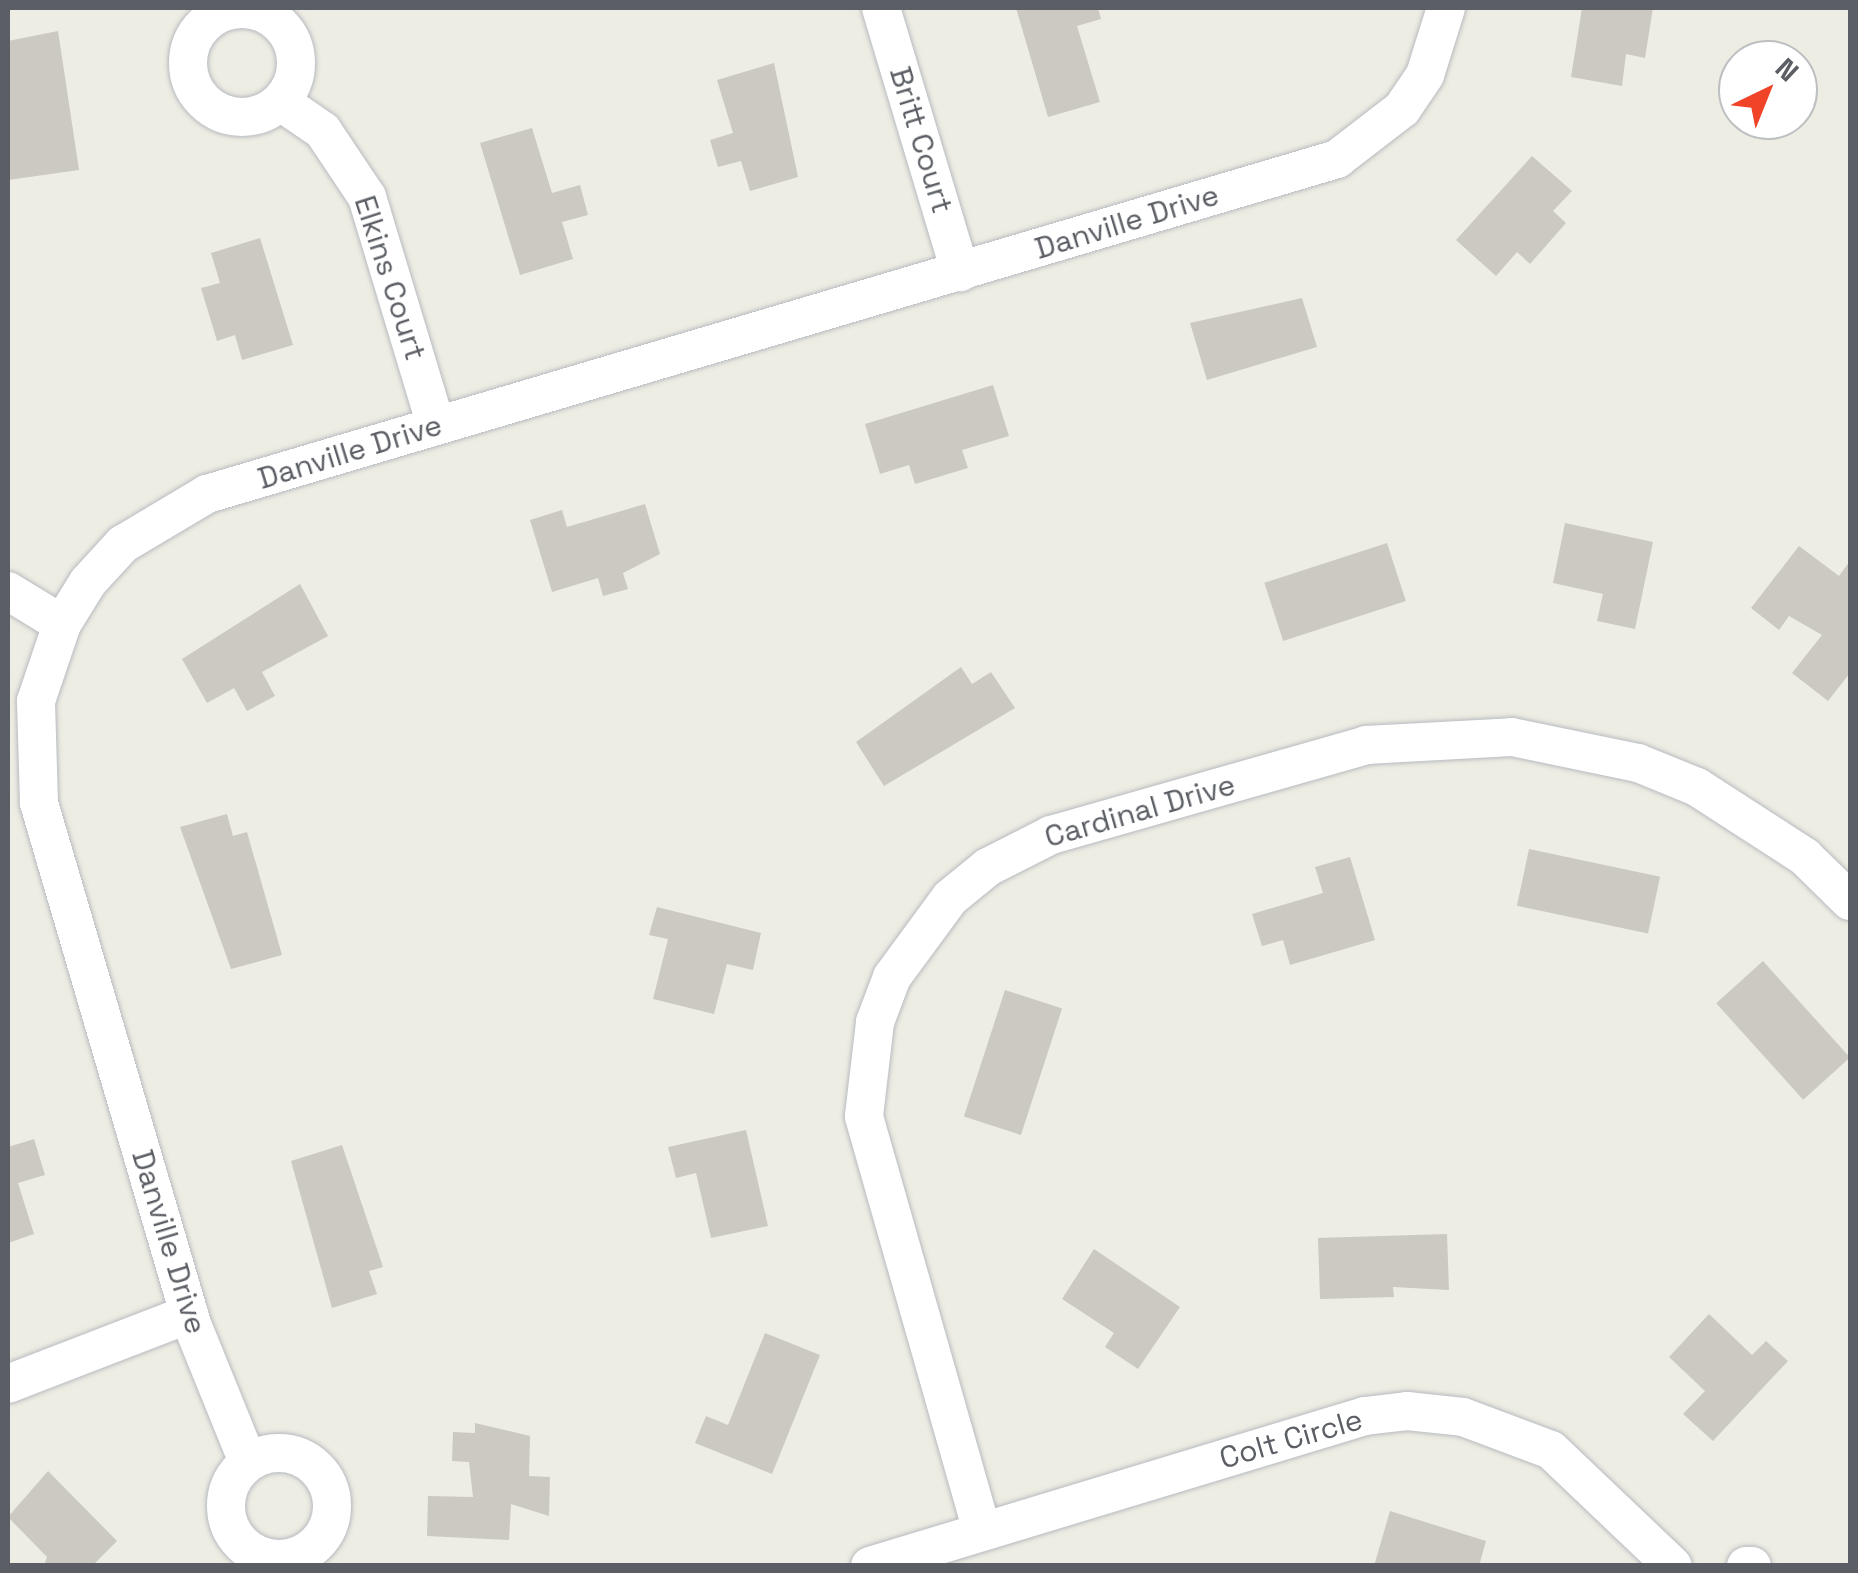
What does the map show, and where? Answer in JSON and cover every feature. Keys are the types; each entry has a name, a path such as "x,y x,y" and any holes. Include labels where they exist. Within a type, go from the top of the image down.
{"street":[{"name":"Britt Court","path":"882,8 960,272"},
{"name":"Danville Drive","path":"248,1462 189,1314 39,804 36,701 62,624 112,557 165,514 436,426 1337,159 1402,109 1425,75 1446,8"},
{"name":"Elkins Court","path":"281,102 323,131 367,197 436,426"},
{"path":"8,591 62,624"},
{"name":"Cardinal Drive","path":"982,1532 864,1116 874,1022 892,977 950,898 988,867 1051,835 1366,745 1512,737 1638,763 1697,787 1766,828 1850,901"},
{"path":"8,1384 189,1314"},
{"name":"Colt Circle","path":"870,1566 1407,1411 1464,1416 1551,1450 1673,1566"}],"building":[{"path":"1016,8 1098,8 1101,19 1077,26 1100,102 1048,117"},
{"path":"1582,8 1653,8 1645,58 1626,54 1622,86 1571,77"},
{"path":"58,31 79,170 8,180 8,41"},
{"path":"774,63 798,177 750,191 741,161 718,167 710,140 733,133 717,80"},
{"path":"532,128 552,193 580,185 588,215 562,222 573,259 520,275 480,143"},
{"path":"1532,156 1572,191 1553,211 1566,223 1530,264 1517,252 1496,276 1456,240"},
{"path":"260,238 293,345 242,360 235,335 217,341 201,288 220,283 211,253"},
{"path":"1302,298 1317,347 1207,380 1190,323"},
{"path":"993,385 1009,436 962,450 968,468 915,484 909,465 880,474 865,424"},
{"path":"645,504 660,554 623,573 628,589 603,596 598,578 552,592 530,520 562,510 567,527"},
{"path":"1565,523 1653,542 1635,629 1597,621 1603,594 1553,583"},
{"path":"1387,543 1406,601 1283,641 1264,583"},
{"path":"1799,546 1839,576 1850,561 1850,673 1828,701 1792,673 1822,635 1789,616 1779,630 1751,608"},
{"path":"300,584 328,636 262,672 275,696 247,711 234,688 207,703 182,659"},
{"path":"961,667 972,684 991,672 1015,708 884,786 856,742"},
{"path":"227,814 233,836 247,832 282,955 231,969 180,827"},
{"path":"1529,849 1660,877 1648,934 1517,906"},
{"path":"1350,857 1375,940 1290,965 1283,940 1262,946 1252,914 1323,893 1315,867"},
{"path":"657,907 761,933 753,970 727,964 714,1014 653,999 668,939 649,935"},
{"path":"1763,961 1850,1058 1803,1100 1716,1003"},
{"path":"1005,990 1062,1009 1021,1135 964,1116"},
{"path":"746,1130 768,1226 711,1238 696,1173 676,1178 668,1147"},
{"path":"34,1139 45,1175 18,1183 34,1234 8,1243 8,1147"},
{"path":"342,1145 383,1267 369,1271 377,1294 332,1308 291,1161"},
{"path":"1447,1234 1449,1290 1393,1287 1394,1297 1320,1299 1318,1238"},
{"path":"1094,1249 1180,1307 1138,1369 1105,1347 1114,1333 1062,1299"},
{"path":"1709,1314 1752,1355 1766,1341 1788,1361 1713,1441 1683,1414 1705,1391 1669,1357"},
{"path":"765,1333 820,1355 772,1474 695,1443 706,1416 728,1425"},
{"path":"475,1423 530,1436 529,1476 550,1477 549,1516 511,1504 509,1540 427,1536 428,1496 473,1497 469,1462 452,1461 453,1432 475,1433"},
{"path":"48,1471 117,1541 92,1566 44,1566 47,1557 8,1517"},
{"path":"1390,1511 1486,1541 1479,1566 1374,1566"}]}
